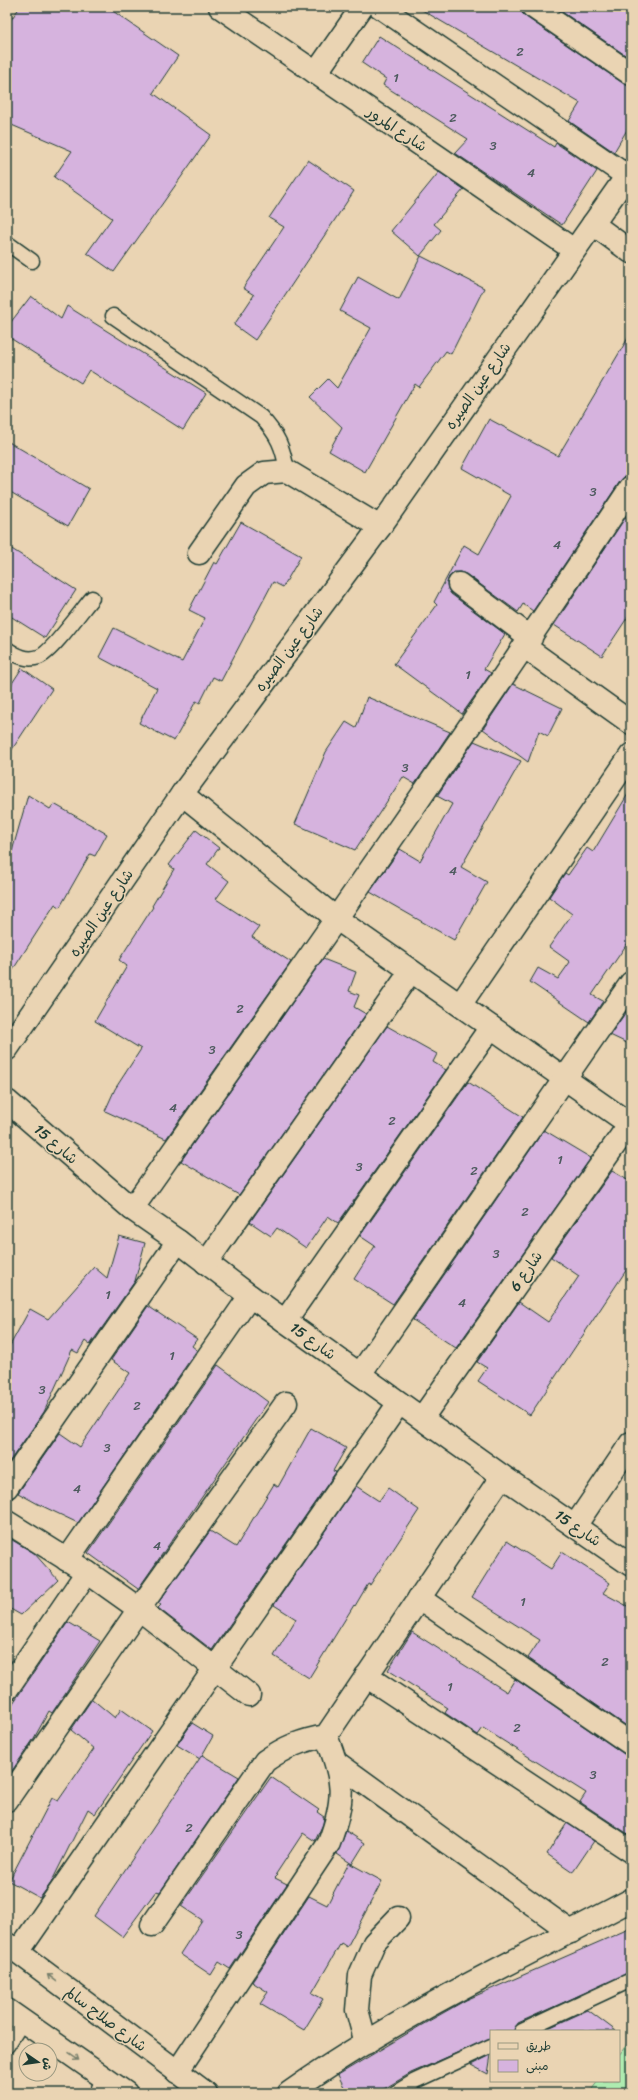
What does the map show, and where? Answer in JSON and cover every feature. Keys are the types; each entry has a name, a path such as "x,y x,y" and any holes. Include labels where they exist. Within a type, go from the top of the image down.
{"street":[{"name":"شارع المرور","path":"220,7 574,250"},
{"path":"316,73 362,7"},
{"path":"380,7 629,173"},
{"path":"534,7 631,74"},
{"name":"شارع عين الصيره","path":"7,1050 182,794 380,527 629,173"},
{"path":"593,224 631,252"},
{"path":"199,553 246,486 264,473 287,471 380,527"},
{"path":"132,1209 337,919 528,642 631,487"},
{"path":"459,584 528,642 631,723"},
{"path":"460,1005 631,755"},
{"path":"182,794 337,919 631,1124"},
{"path":"206,1263 412,971"},
{"path":"360,1374 631,982"},
{"path":"285,1320 491,1027"},
{"name":"شارع 15","path":"7,1101 132,1209 399,1403 502,1476 631,1564"},
{"name":"شارع 6","path":"422,1418 631,1124"},
{"path":"7,1487 178,1241"},
{"path":"67,1560 250,1296"},
{"path":"7,1800 139,1609 286,1403"},
{"path":"13,1948 216,1669 399,1403"},
{"path":"575,1526 631,1443"},
{"path":"152,1925 266,1761 284,1748 297,1743 326,1736 502,1476"},
{"path":"7,1522 87,1572 139,1609 249,1695"},
{"path":"7,1689 87,1572"},
{"path":"420,1598 631,1744"},
{"path":"366,1676 631,1851"},
{"path":"177,2072 329,1843 339,1817 341,1789 337,1763 326,1736"},
{"path":"337,1763 571,1932"},
{"path":"290,2093 322,2069 419,2012 631,1900"},
{"path":"366,2043 357,2010 360,1975 374,1943 398,1918"},
{"name":"شارع صلاح سالم","path":"13,1948 206,2093"},
{"path":"15,2016 101,2085 126,2093"}],"lane":[{"path":"7,243 32,260"},
{"path":"113,316 261,417 275,432 284,450 287,471"},
{"path":"7,649 26,659 39,657 50,649 92,598"},
{"path":"524,2030 631,1980"},
{"path":"7,2046 15,2016"},
{"path":"395,2093 416,2081 490,2046"}],"green space":[{"path":"631,2039 631,2093 589,2093 597,2082 620,2082 620,2054"}],"building":[{"path":"20,7 107,7 178,56 153,93 211,135 114,272 87,253 112,218 54,177 72,151 7,123 7,25"},
{"path":"417,7 521,7 522,13 526,17 624,84 631,86 631,123 614,152 569,121 580,103"},
{"path":"555,7 631,7 631,59"},
{"path":"379,36 554,147 556,143 597,171 562,225 455,153 468,139 383,85 386,79 362,63"},
{"path":"308,160 354,191 255,340 234,325 254,295 243,288 284,227 269,218"},
{"path":"439,172 464,189 434,224 441,230 420,256 391,231"},
{"path":"421,256 484,288 451,354 446,351 419,387 415,384 365,472 329,451 342,427 310,397 328,379 337,388 371,328 340,311 358,277 399,300"},
{"path":"31,296 61,319 67,306 206,393 183,430 89,370 81,383 7,336 7,327"},
{"path":"631,333 631,475 625,476 621,480 533,611 523,604 518,612 466,574 454,572 449,577 447,583 451,594 505,634 484,669 491,673 462,714 394,664 437,605 434,602 464,545 479,554 511,496 462,468 489,419 558,456"},
{"path":"7,441 89,489 68,526 7,490"},
{"path":"631,509 631,612 602,656 554,625"},
{"path":"241,522 301,556 283,587 273,582 221,681 213,677 200,703 196,701 174,741 139,723 157,688 99,657 114,628 182,662 205,618 189,610 214,562 217,564"},
{"path":"7,546 76,590 45,638 7,614"},
{"path":"22,668 52,689 7,757 7,691"},
{"path":"513,684 562,708 548,736 539,731 528,762 483,729"},
{"path":"367,697 450,732 415,784 403,777 355,850 295,824 326,752 346,722 356,728"},
{"path":"474,741 521,761 461,867 487,882 454,940 370,892 400,849 420,861 452,804 437,796"},
{"path":"631,789 631,938 592,995 603,1001 589,1022 530,982 538,968 558,979 570,962 549,947 572,914 549,897 565,873 568,875 587,848 593,852"},
{"path":"28,795 50,809 54,804 107,834 95,856 90,854 60,907 55,904 7,979 7,869"},
{"path":"196,830 219,848 207,864 229,881 216,899 259,927 252,937 291,962 166,1139 105,1111 115,1089 141,1049 95,1021 127,966 119,960 153,907 152,906 174,869 169,865"},
{"path":"323,959 356,972 349,991 359,995 354,1007 366,1014 239,1195 181,1161"},
{"path":"626,1012 631,1015 631,1045 610,1035"},
{"path":"387,1026 437,1054 433,1062 446,1070 338,1223 328,1216 306,1248 277,1228 271,1236 250,1222"},
{"path":"468,1082 523,1117 393,1304 354,1279 375,1246 360,1236"},
{"path":"544,1130 591,1158 456,1348 413,1320"},
{"path":"612,1171 631,1182 631,1263 530,1415 478,1381 487,1368 477,1362 519,1302 548,1322 579,1276 551,1257"},
{"path":"119,1236 145,1243 135,1281 90,1345 85,1341 78,1353 72,1350 44,1412 7,1465 7,1351 30,1309 48,1319 94,1267 107,1278"},
{"path":"148,1306 197,1339 192,1346 197,1350 78,1523 18,1493 60,1433 80,1447 130,1373 111,1360"},
{"path":"218,1365 268,1402 138,1589 88,1553"},
{"path":"311,1428 346,1448 333,1471 336,1472 212,1650 158,1608 161,1605 158,1603 210,1531 236,1547 274,1484 278,1487"},
{"path":"356,1486 379,1501 388,1488 419,1510 370,1585 368,1584 355,1606 354,1605 309,1678 274,1656 296,1619 274,1605"},
{"path":"7,1537 34,1553 58,1580 21,1615 7,1607"},
{"path":"507,1541 551,1569 562,1552 610,1583 603,1593 631,1608 631,1729 528,1658 540,1640 472,1597"},
{"path":"68,1622 100,1641 52,1713 49,1711 33,1740 7,1778 7,1712"},
{"path":"412,1632 507,1692 515,1679 624,1754 631,1756 631,1836 580,1802 586,1793 483,1728 478,1735 445,1713 448,1708 388,1670"},
{"path":"92,1699 115,1718 121,1709 152,1731 95,1814 88,1809 51,1883 40,1898 9,1881 52,1798 58,1801 94,1749 71,1730"},
{"path":"192,1723 213,1736 200,1759 177,1745"},
{"path":"202,1755 239,1777 160,1892 156,1891 122,1937 94,1916"},
{"path":"271,1777 319,1810 317,1812 324,1817 323,1824 315,1841 303,1833 276,1874 278,1875 275,1878 287,1884 230,1969 219,1962 211,1975 180,1954 202,1920 181,1906"},
{"path":"567,1823 594,1841 573,1872 547,1854"},
{"path":"346,1831 365,1843 352,1864 337,1854"},
{"path":"349,1863 382,1881 347,1947 341,1943 312,1993 323,1999 304,2030 260,2004 268,1992 252,1982 309,1896 327,1905"},
{"path":"631,1928 631,1972 518,2023 514,2030 490,2030 490,2038 411,2073 377,2093 347,2093 338,2075 466,2000"},
{"path":"588,2010 615,2030 544,2030"},
{"path":"490,2056 488,2074 471,2065"}]}
